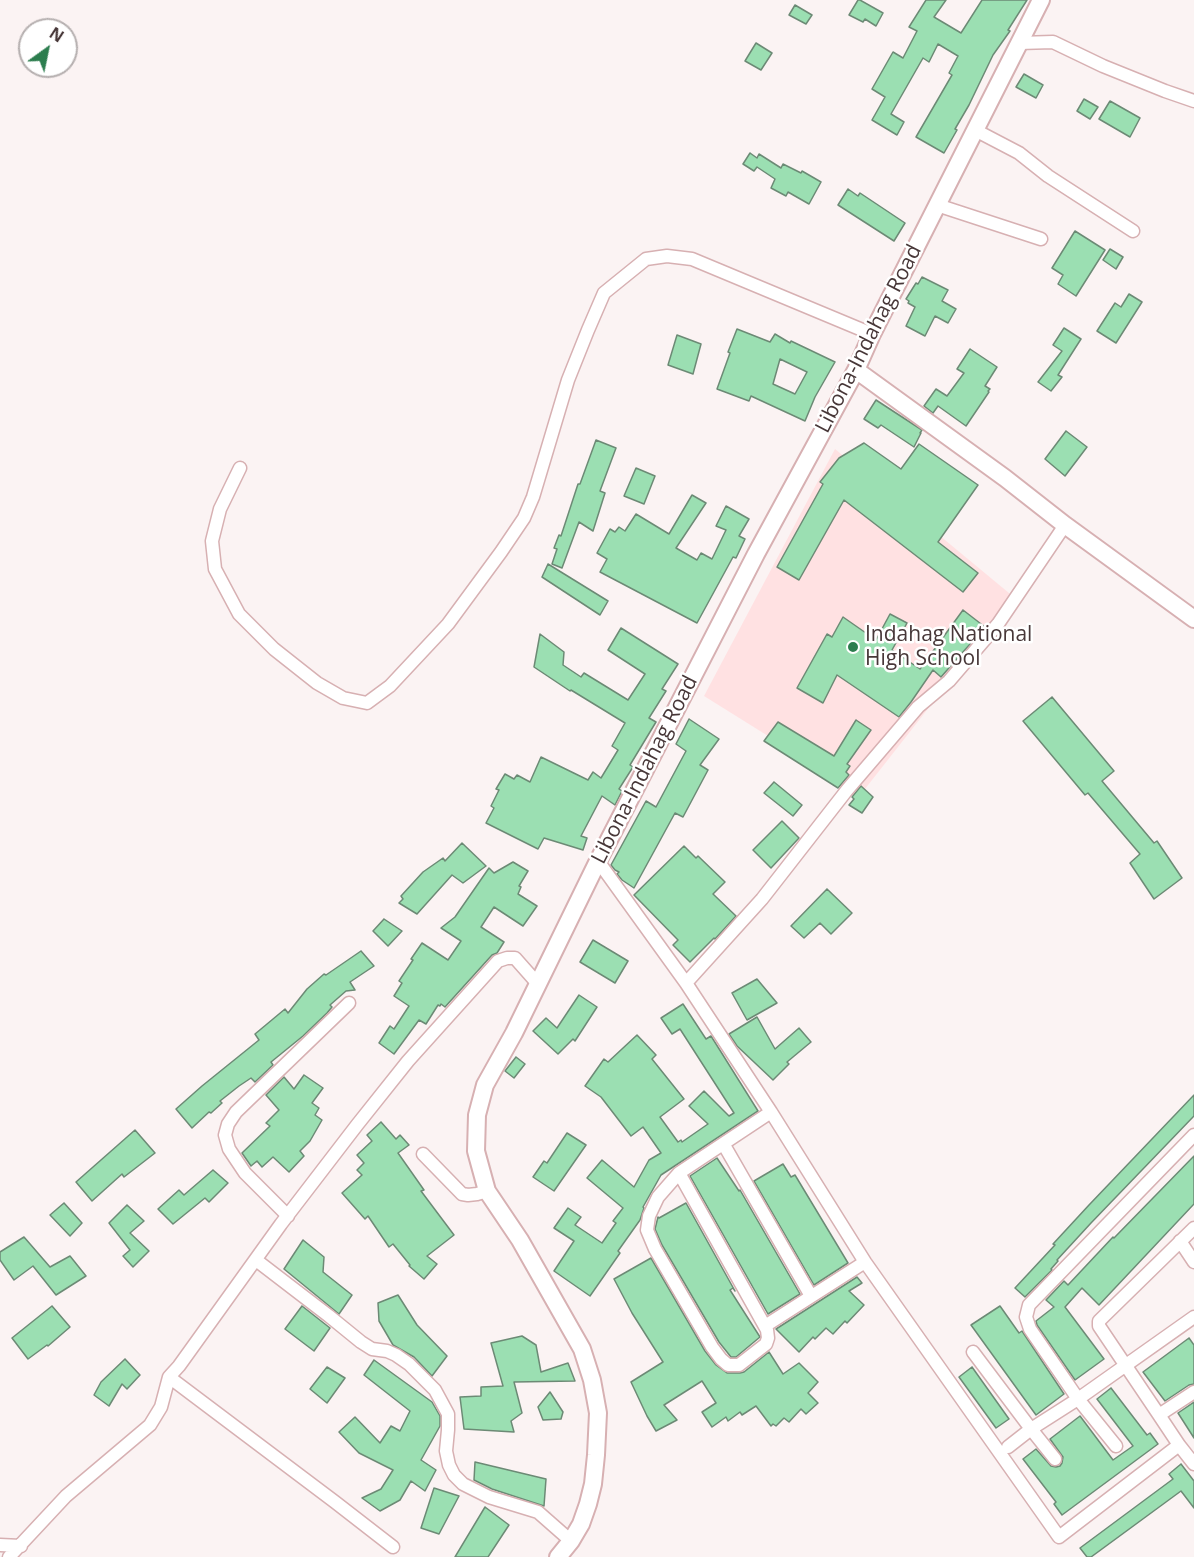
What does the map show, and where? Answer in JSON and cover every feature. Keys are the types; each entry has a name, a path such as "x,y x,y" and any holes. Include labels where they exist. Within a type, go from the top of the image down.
{"main road":[{"name":"Libona-Indahag Road","path":"558,1557 581,1524 588,1504 593,1484 598,1413 592,1380 582,1349 520,1240 487,1191 476,1151 477,1115 485,1085 514,1033 598,861 756,554 856,370 1041,0"},
{"path":"856,370 1194,619"}],"street":[{"path":"1019,43 1053,42 1165,92 1194,101"},
{"path":"975,130 1019,153 1048,176 1133,231"},
{"path":"937,205 1041,239"},
{"path":"240,468 220,509 212,542 215,569 234,605 239,614 274,649 316,684 343,698 368,703 390,686 448,624 524,518 533,497 568,380 604,293 646,259 667,256 692,259 872,334"},
{"path":"686,983 762,900 847,790 918,707 949,681 998,624 1065,525"},
{"path":"598,861 686,983 771,1112 865,1262 1059,1537 1179,1445"},
{"path":"9,1557 66,1496 150,1425 161,1407 169,1377 288,1216 408,1061 498,961 515,958 537,984"},
{"path":"288,1216 245,1173 229,1149 225,1135 228,1124 237,1112 350,1003"},
{"path":"679,1173 765,1326 768,1338 766,1344 739,1365 728,1365 712,1347 655,1249 647,1230 649,1216 658,1197 679,1173 771,1112"},
{"path":"1116,1446 1078,1399 1030,1329 1026,1317 1029,1305 1194,1135"},
{"path":"724,1145 811,1296"},
{"path":"423,1154 462,1194 487,1191"},
{"path":"1194,1228 1098,1321 1125,1366 1194,1464"},
{"path":"1180,1241 1194,1262"},
{"path":"256,1260 361,1342 372,1349 396,1355 409,1364 435,1390 448,1414 446,1451 449,1465 454,1475 463,1484 489,1497 538,1512 571,1541"},
{"path":"765,1326 865,1262"},
{"path":"1008,1446 1194,1317"},
{"path":"973,1352 1055,1459"},
{"path":"169,1377 393,1548"},
{"path":"1160,1415 1194,1392"},
{"path":"0,1545 21,1546"}],"shaded area":[{"name":"Indahag National High School","path":"835,449 1015,598 861,794 704,696"}],"building":[{"path":"858,0 883,13 876,26 865,19 863,22 849,15"},
{"path":"926,0 946,0 934,17 961,33 982,0 1027,0 1008,30 1010,31 993,55 944,153 916,137 952,75 949,73 958,56 938,44 929,62 923,58 891,114 904,122 897,135 872,120 885,97 872,89 893,52 903,58 917,31 909,27"},
{"path":"795,5 812,15 806,24 789,15"},
{"path":"756,43 772,53 761,70 745,61"},
{"path":"1024,74 1043,85 1036,98 1016,87"},
{"path":"1084,99 1098,107 1090,119 1077,111"},
{"path":"1110,101 1140,118 1130,137 1099,119"},
{"path":"750,153 757,158 759,154 781,168 783,164 801,173 802,171 821,182 809,204 788,192 786,196 771,188 775,179 757,167 754,171 743,164"},
{"path":"848,189 858,196 860,193 905,223 894,241 838,205"},
{"path":"1075,231 1105,250 1076,296 1058,284 1063,275 1052,268"},
{"path":"1110,249 1123,257 1116,269 1103,260"},
{"path":"922,277 948,290 942,301 956,309 948,323 935,316 925,336 906,326 915,307 906,299"},
{"path":"1129,294 1142,302 1116,343 1097,331 1115,303 1121,307"},
{"path":"1064,328 1081,339 1058,375 1062,377 1051,391 1038,382 1062,351 1053,345"},
{"path":"737,329 770,342 775,334 790,343 791,341 835,362 815,397 805,421 751,396 749,401 717,389 730,353 728,352","holes":["780,359 807,372 795,394 773,384"]},
{"path":"677,335 701,344 693,374 668,365"},
{"path":"970,349 997,367 985,386 990,389 989,392 966,426 938,406 933,413 924,406 936,389 947,396 964,373 957,369"},
{"path":"876,400 922,430 914,447 881,425 878,428 864,419"},
{"path":"1066,431 1087,447 1065,476 1045,459"},
{"path":"596,440 616,448 600,491 605,493 593,531 579,522 562,568 552,564 557,549 554,548 559,535 561,536 578,484 580,484"},
{"path":"864,443 901,469 919,444 978,485 938,542 978,573 963,592 844,500 799,580 777,567 823,484 820,482 839,458"},
{"path":"636,468 655,476 644,504 624,496"},
{"path":"692,495 706,503 676,548 697,560 701,553 712,559 726,530 716,526 726,506 749,519 739,536 745,539 736,558 733,557 697,623 600,572 607,559 597,553 610,529 615,532 619,527 625,531 636,514 669,534"},
{"path":"548,564 608,601 600,615 542,577"},
{"path":"963,610 985,627 941,677 933,670 899,717 837,675 823,703 797,688 827,634 832,637 843,617 876,640 890,614 907,623 892,650 920,669"},
{"path":"621,628 678,664 662,689 666,691 649,718 656,722 630,765 633,767 619,789 622,791 615,805 602,796 581,836 587,838 583,850 544,838 538,849 486,823 494,808 491,806 499,790 496,789 505,774 514,779 517,775 530,782 541,757 588,780 593,772 601,778 618,750 612,746 625,723 534,667 540,634 564,652 563,665 581,677 584,673 628,700 645,674 608,650"},
{"path":"1052,697 1114,771 1102,781 1154,843 1157,841 1182,878 1154,899 1130,863 1140,854 1088,793 1085,795 1023,721"},
{"path":"689,719 719,739 700,765 708,770 683,817 675,813 634,888 622,880 617,874 619,872 611,865 646,801 656,807 686,751 676,744"},
{"path":"856,720 871,730 847,764 850,766 846,772 849,775 838,788 764,741 778,722 834,756"},
{"path":"774,782 802,805 793,816 764,793"},
{"path":"861,786 873,797 862,813 849,805"},
{"path":"782,821 799,838 771,868 753,850"},
{"path":"462,843 486,866 463,883 452,875 417,914 399,903 403,899 401,896 423,872 443,858 445,861"},
{"path":"684,846 725,882 713,894 736,916 690,962 673,945 678,940 634,895"},
{"path":"513,862 528,871 519,886 521,887 518,894 537,906 523,926 494,907 481,927 504,942 497,953 492,955 445,1007 438,1005 426,1024 419,1020 394,1054 379,1043 390,1026 394,1029 409,1006 394,996 402,983 399,981 413,960 411,959 422,943 448,960 461,941 441,928 455,917 489,868 494,873"},
{"path":"827,889 852,913 831,934 820,923 804,938 791,926"},
{"path":"384,919 402,931 388,946 373,931"},
{"path":"593,940 628,961 615,983 580,962"},
{"path":"361,951 374,966 350,982 355,990 346,991 330,1005 332,1007 327,1013 271,1062 273,1065 255,1082 251,1078 239,1086 192,1128 176,1109 259,1040 255,1034 285,1009 288,1013 307,989 324,974 326,975"},
{"path":"757,979 777,1003 747,1020 732,993"},
{"path":"579,995 597,1007 575,1041 573,1039 558,1054 533,1031 546,1018 557,1028"},
{"path":"683,1004 706,1039 711,1036 758,1111 661,1175 643,1207 640,1220 590,1296 554,1271 574,1241 554,1228 568,1208 581,1217 575,1225 602,1243 616,1223 613,1221 623,1208 587,1178 602,1160 634,1187 649,1160 661,1153 643,1127 631,1136 601,1097 585,1086 604,1059 608,1062 637,1035 656,1055 652,1059 684,1099 660,1117 678,1142 681,1140 682,1142 708,1124 689,1106 704,1091 729,1116 734,1113 680,1029 672,1034 661,1018"},
{"path":"757,1017 775,1049 799,1028 811,1042 787,1062 789,1064 773,1080 737,1046 729,1034"},
{"path":"516,1057 525,1064 514,1078 505,1071"},
{"path":"304,1075 323,1088 312,1103 319,1108 315,1115 322,1120 310,1141 300,1151 304,1156 289,1172 273,1157 262,1167 257,1161 251,1166 242,1153 270,1126 266,1123 279,1110 266,1095 284,1077 294,1089"},
{"path":"1194,1095 1194,1116 1091,1223 1057,1260 1052,1270 1025,1297 1015,1288 1089,1205"},
{"path":"381,1122 396,1139 400,1135 409,1145 398,1153 424,1190 421,1191 454,1235 427,1256 437,1264 424,1279 409,1266 393,1244 389,1247 368,1216 365,1219 342,1193 362,1175 357,1170 364,1163 357,1155 372,1141 367,1135"},
{"path":"135,1130 155,1153 124,1177 122,1174 92,1201 76,1182"},
{"path":"567,1133 586,1145 554,1191 533,1177 544,1161 547,1163"},
{"path":"1194,1156 1194,1204 1099,1305 1082,1288 1065,1307 1104,1359 1075,1380 1037,1325 1036,1321 1054,1307 1046,1300 1064,1281 1068,1285"},
{"path":"717,1158 740,1190 800,1294 768,1314 690,1176"},
{"path":"783,1164 791,1177 795,1175 848,1263 814,1285 754,1181"},
{"path":"213,1170 228,1183 209,1202 205,1198 173,1224 158,1209 179,1190 184,1195"},
{"path":"64,1203 82,1223 70,1236 50,1215"},
{"path":"686,1203 735,1291 733,1288 730,1290 760,1337 736,1357 731,1357 719,1342 655,1229 658,1217"},
{"path":"127,1205 144,1221 130,1233 149,1251 133,1267 123,1256 130,1250 109,1223"},
{"path":"24,1237 50,1267 70,1256 86,1276 56,1295 33,1266 14,1280 0,1260 0,1252"},
{"path":"303,1240 324,1257 323,1272 352,1295 339,1314 284,1269"},
{"path":"651,1258 705,1351 716,1365 727,1373 740,1373 769,1352 783,1374 799,1363 818,1382 808,1393 818,1403 806,1414 801,1409 789,1422 784,1418 776,1426 773,1424 771,1426 756,1406 742,1415 740,1412 728,1421 726,1417 712,1427 702,1412 716,1403 702,1381 664,1405 677,1420 656,1431 631,1382 663,1362 614,1279"},
{"path":"857,1277 862,1283 849,1291 864,1305 833,1334 826,1328 815,1339 813,1337 799,1352 776,1329"},
{"path":"398,1295 417,1325 447,1356 432,1376 414,1357 393,1345 379,1321 378,1303"},
{"path":"52,1306 70,1327 28,1359 12,1338"},
{"path":"302,1306 330,1328 314,1351 285,1329"},
{"path":"1000,1306 1019,1333 1022,1331 1064,1394 1036,1415 971,1325"},
{"path":"522,1336 536,1345 541,1372 568,1363 575,1381 514,1382 522,1413 511,1421 514,1432 464,1429 460,1397 481,1396 481,1387 503,1386 491,1343"},
{"path":"1189,1338 1194,1345 1194,1384 1165,1401 1143,1372"},
{"path":"125,1359 140,1375 127,1389 122,1384 109,1406 94,1395 101,1382"},
{"path":"374,1360 432,1402 440,1416 440,1426 421,1460 436,1470 425,1491 411,1481 400,1500 380,1511 362,1498 381,1489 393,1470 359,1453 339,1432 355,1417 380,1443 391,1426 400,1431 410,1411 364,1375"},
{"path":"327,1367 345,1378 327,1403 310,1389"},
{"path":"972,1367 1009,1419 996,1428 959,1377"},
{"path":"1111,1388 1147,1435 1150,1433 1158,1444 1062,1515 1054,1504 1056,1502 1023,1459 1036,1449 1051,1466 1060,1466 1063,1457 1050,1439 1080,1416 1113,1460 1133,1446 1097,1399"},
{"path":"550,1392 563,1412 561,1419 543,1420 538,1407"},
{"path":"1194,1402 1194,1438 1178,1413"},
{"path":"475,1462 546,1479 544,1506 492,1489 474,1480"},
{"path":"1181,1464 1194,1481 1194,1508 1181,1491 1091,1557 1087,1557 1080,1548 1173,1479 1169,1474"},
{"path":"434,1488 459,1496 439,1534 421,1528"},
{"path":"485,1507 509,1525 488,1557 455,1557"}],"place":[{"name":"Indahag National High School","path":"853,647"}]}
